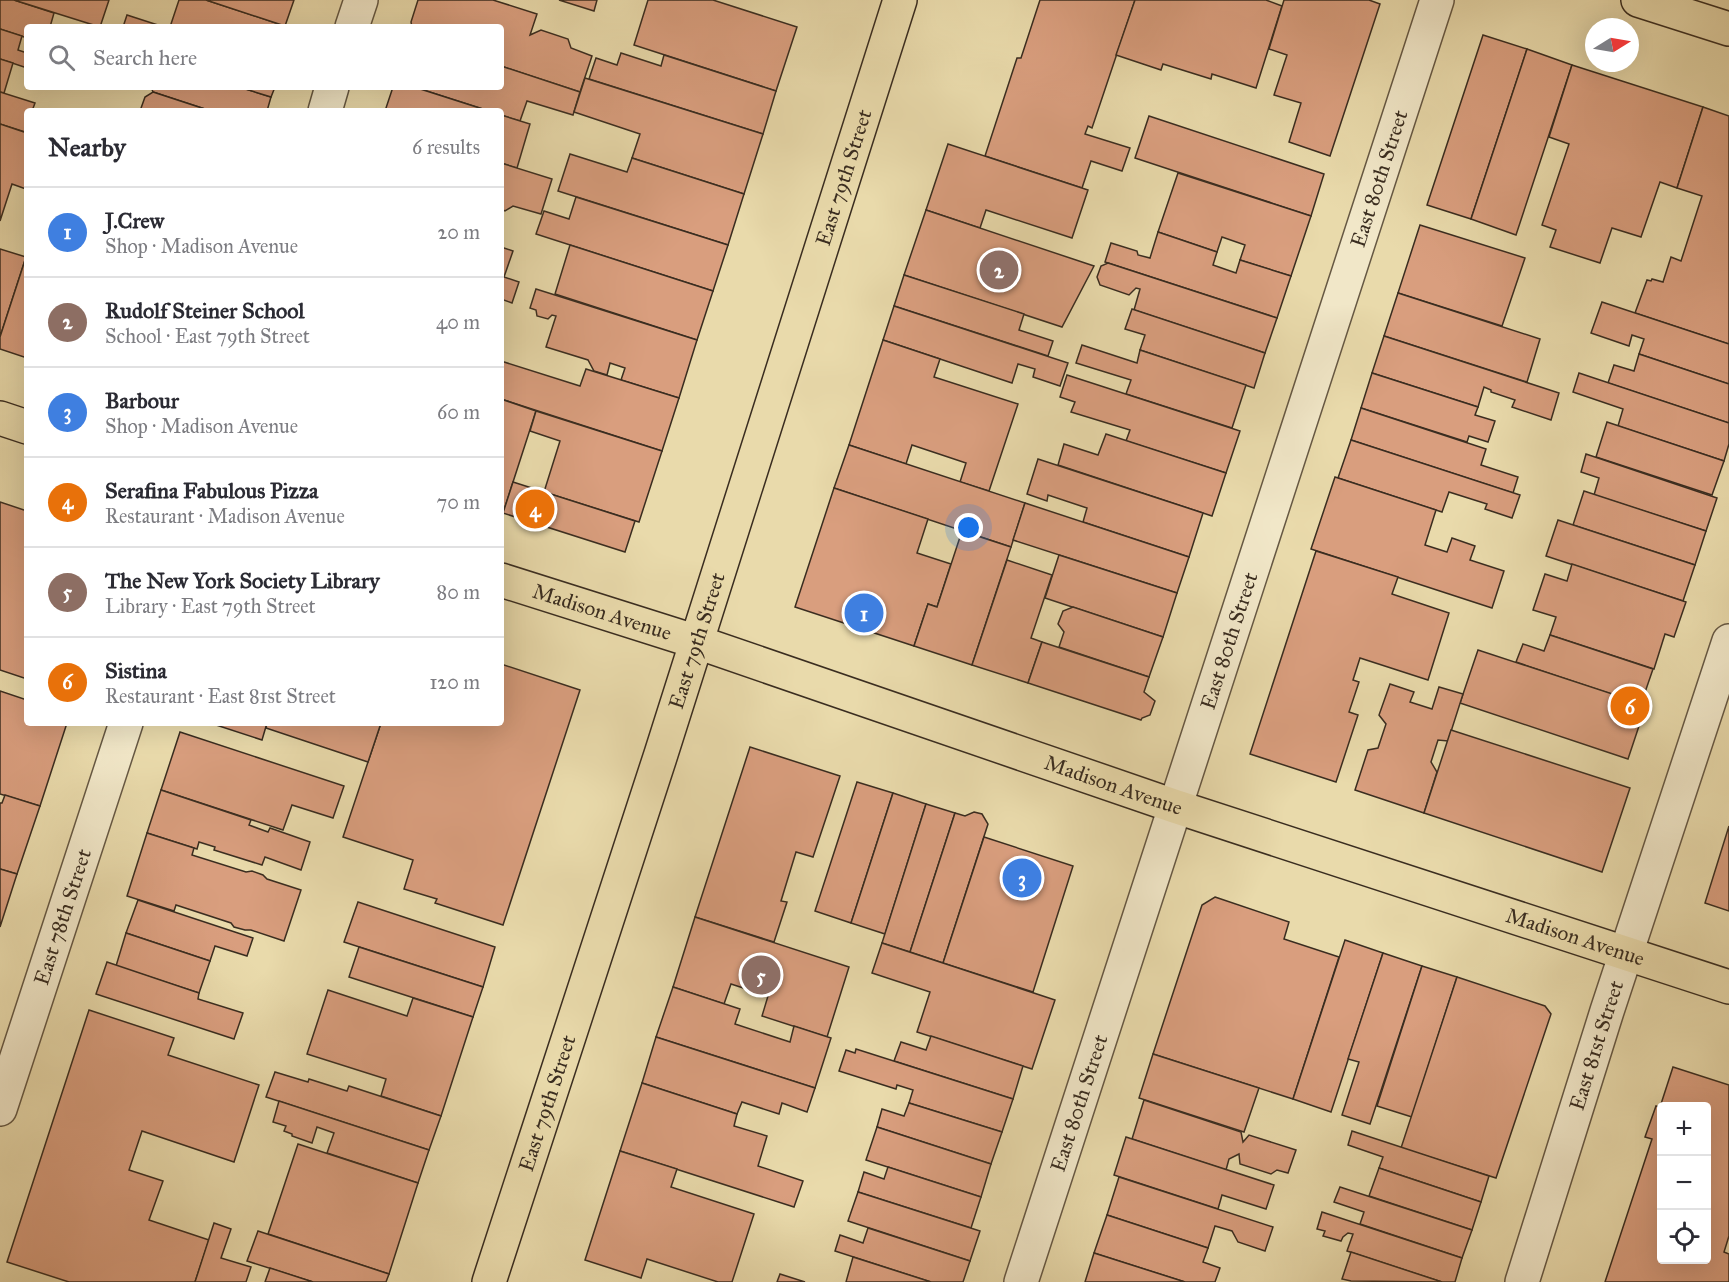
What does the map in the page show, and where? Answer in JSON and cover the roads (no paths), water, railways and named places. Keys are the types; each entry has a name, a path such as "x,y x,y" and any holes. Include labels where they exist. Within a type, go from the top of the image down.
{"main road":[{"name":"East 79th Street","path":"489,1282 900,0"},
{"path":"1638,0 1729,29"},
{"path":"0,418 24,426"},
{"name":"Madison Avenue","path":"504,581 696,642 1174,806 1729,987"}],"street":[{"path":"353,24 361,0"},
{"name":"East 80th Street","path":"1021,1282 1437,0"},
{"path":"325,108 331,90"},
{"name":"East 81st Street","path":"1522,1282 1729,641"},
{"name":"East 78th Street","path":"0,1109 125,726"}],"place":[{"name":"Rudolf Steiner School","path":"999,270"},
{"name":"Serafina Fabulous Pizza","path":"535,509"},
{"name":"J.Crew","path":"864,613"},
{"name":"Sistina","path":"1630,706"},
{"name":"Barbour","path":"1022,878"},
{"name":"The New York Society Library","path":"761,975"}]}
